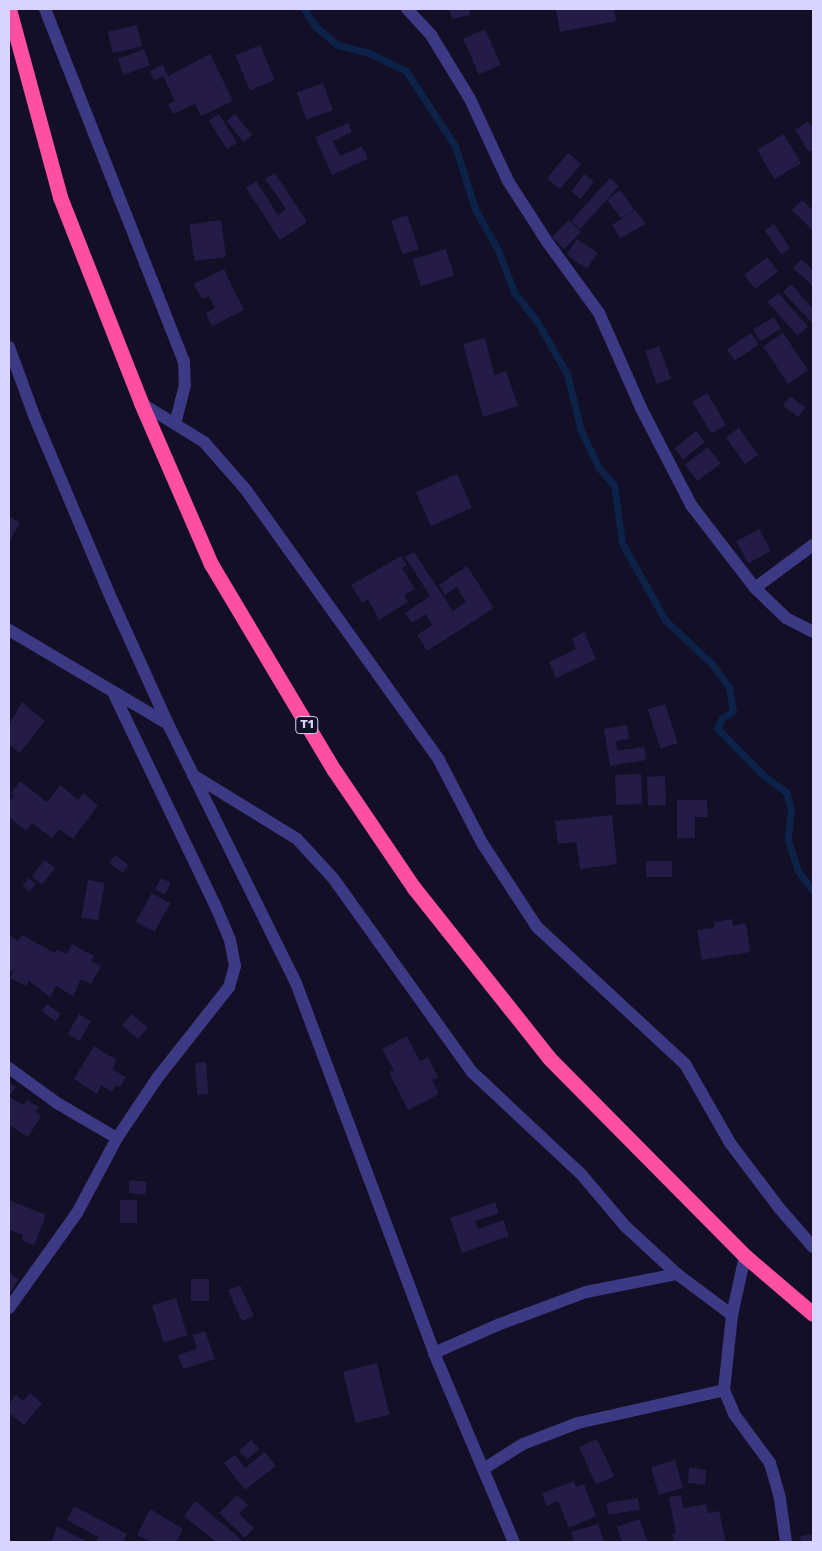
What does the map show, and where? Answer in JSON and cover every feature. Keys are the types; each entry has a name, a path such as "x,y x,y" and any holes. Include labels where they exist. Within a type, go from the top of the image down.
{"highway":[{"name":"T1","path":"9,9 60,197 140,403 211,564 334,770 414,888 549,1058 744,1256 811,1312"}],"street":[{"path":"44,9 184,361 185,385 175,424"},
{"path":"407,9 430,34 470,99 508,181 548,243 599,313 641,408 691,505 755,588 786,618 813,632"},
{"path":"9,347 35,418 108,591 168,724 296,982 434,1353 485,1468 514,1542"},
{"path":"140,403 204,442 246,490 439,760 482,843 537,927 685,1064 730,1144 780,1209 813,1247"},
{"path":"755,588 813,545"},
{"path":"9,630 114,694 168,724"},
{"path":"9,1308 77,1213 116,1138 158,1077 230,987 235,966 230,940 215,905 114,694"},
{"path":"194,775 297,839 333,878 472,1072 581,1174 625,1226 677,1274 732,1315"},
{"path":"9,1059 21,1077"},
{"path":"9,1068 57,1104 116,1138"},
{"path":"744,1256 732,1315 724,1390 734,1414 770,1463 780,1499 786,1542"},
{"path":"434,1353 586,1292 677,1274"},
{"path":"485,1468 523,1444 578,1423 615,1412 724,1390"}],"building":[{"path":"449,9 469,9 470,15 452,19"},
{"path":"556,9 614,9 616,21 560,32"},
{"path":"137,25 142,46 113,53 108,32"},
{"path":"485,29 501,65 479,74 463,39"},
{"path":"260,45 275,80 250,91 235,56"},
{"path":"144,49 150,65 124,75 118,59"},
{"path":"210,54 233,101 201,116 195,104 173,114 168,104 175,101 163,76 154,81 150,71 163,65 168,76"},
{"path":"323,83 333,110 307,120 297,93"},
{"path":"219,114 237,143 227,149 209,120"},
{"path":"235,114 252,135 243,142 226,121"},
{"path":"808,121 813,129 813,150 809,152 795,130"},
{"path":"348,123 352,132 333,141 340,156 362,146 368,159 332,175 315,137"},
{"path":"784,134 801,163 774,179 757,150"},
{"path":"568,153 581,164 560,189 547,178"},
{"path":"275,173 307,222 280,240 246,188 256,181 278,215 286,209 265,179"},
{"path":"584,174 594,181 581,199 571,192"},
{"path":"610,178 619,186 580,229 571,221"},
{"path":"620,190 634,209 621,219 607,199"},
{"path":"802,200 813,211 812,230 792,210"},
{"path":"635,210 646,224 620,238 612,225"},
{"path":"407,215 419,249 403,255 391,221"},
{"path":"221,220 226,257 194,261 189,224"},
{"path":"569,220 581,232 564,249 552,237"},
{"path":"774,224 790,248 781,254 765,230"},
{"path":"577,239 598,253 587,269 566,255"},
{"path":"446,249 454,276 421,286 413,259"},
{"path":"767,257 778,271 755,289 744,275"},
{"path":"801,259 813,270 813,286 793,268"},
{"path":"224,269 244,310 212,326 206,313 215,308 209,296 202,299 194,284"},
{"path":"791,284 813,309 813,324 783,292"},
{"path":"778,293 808,326 798,336 768,302"},
{"path":"774,317 781,329 760,341 753,329"},
{"path":"751,333 759,345 735,361 727,349"},
{"path":"783,333 808,370 788,384 763,346"},
{"path":"485,338 494,375 506,371 518,406 483,417 463,344"},
{"path":"659,346 671,379 657,384 645,351"},
{"path":"707,393 726,425 711,433 692,402"},
{"path":"790,396 805,407 798,417 783,406"},
{"path":"739,428 758,455 745,464 726,437"},
{"path":"696,431 705,442 683,460 674,449"},
{"path":"708,447 721,464 697,481 685,464"},
{"path":"457,474 472,508 431,526 416,492"},
{"path":"9,516 20,523 9,542"},
{"path":"759,529 771,551 748,563 736,542"},
{"path":"414,552 453,611 466,602 457,587 445,595 439,585 467,566 494,608 427,651 417,635 432,625 426,614 412,623 405,613 430,596 405,557"},
{"path":"401,556 407,565 402,568 415,589 404,595 408,602 379,620 368,599 362,603 351,585"},
{"path":"584,632 596,659 556,678 549,662 576,649 572,638"},
{"path":"22,702 45,721 20,753 9,745 9,725"},
{"path":"665,704 678,743 661,749 648,710"},
{"path":"627,725 629,739 616,741 617,751 644,747 646,760 610,766 604,729"},
{"path":"641,774 642,804 616,805 615,775"},
{"path":"665,776 666,805 648,806 647,777"},
{"path":"20,781 47,802 60,785 78,800 83,793 98,805 73,839 59,829 52,838 32,823 26,831 9,817 9,803 14,795 11,793"},
{"path":"677,800 707,800 708,817 695,817 695,838 677,838"},
{"path":"612,815 617,864 580,869 576,842 558,844 555,821"},
{"path":"115,855 129,865 123,873 109,863"},
{"path":"45,860 55,868 42,885 32,876"},
{"path":"646,861 672,861 672,877 646,877"},
{"path":"29,878 36,884 29,891 22,886"},
{"path":"161,878 171,883 165,895 155,890"},
{"path":"88,880 105,883 98,920 81,917"},
{"path":"152,893 170,903 154,932 136,922"},
{"path":"732,919 733,926 746,923 750,952 702,960 697,930 714,928 714,922"},
{"path":"22,935 55,953 57,949 67,954 72,944 94,956 91,961 101,966 91,984 81,979 73,996 56,986 50,997 29,981 26,986 10,978 13,972 9,970 9,939 10,936 18,941"},
{"path":"47,1004 61,1014 55,1021 42,1011"},
{"path":"79,1014 91,1021 80,1041 68,1034"},
{"path":"132,1014 148,1028 138,1039 122,1025"},
{"path":"407,1036 420,1061 428,1057 438,1077 432,1080 439,1094 408,1110 389,1073 394,1070 382,1049"},
{"path":"94,1046 117,1060 112,1069 126,1077 120,1087 116,1085 112,1092 101,1085 97,1094 74,1079"},
{"path":"206,1062 208,1094 197,1095 195,1063"},
{"path":"9,1082 16,1087 9,1097"},
{"path":"9,1097 24,1105 27,1100 39,1107 35,1112 41,1116 28,1137 9,1125"},
{"path":"130,1180 147,1182 145,1195 128,1193"},
{"path":"9,1200 46,1215 34,1245 21,1240 23,1235 10,1230 9,1234"},
{"path":"120,1200 137,1200 137,1223 120,1223"},
{"path":"495,1202 499,1213 475,1221 478,1229 503,1220 509,1236 462,1253 450,1218"},
{"path":"9,1273 19,1279 9,1294"},
{"path":"191,1279 209,1279 209,1301 191,1301"},
{"path":"240,1285 254,1316 242,1321 228,1290"},
{"path":"176,1298 187,1335 163,1343 152,1305"},
{"path":"205,1331 215,1359 183,1369 178,1355 197,1349 193,1335"},
{"path":"377,1363 390,1414 356,1423 343,1371"},
{"path":"30,1393 42,1403 24,1425 9,1413 9,1404 16,1395 23,1401"},
{"path":"597,1439 614,1476 596,1485 579,1447"},
{"path":"251,1440 259,1449 247,1460 239,1451"},
{"path":"265,1452 276,1466 245,1490 224,1463 235,1455 245,1468"},
{"path":"675,1460 683,1488 659,1495 651,1467"},
{"path":"689,1467 706,1470 705,1485 688,1483"},
{"path":"574,1481 576,1487 584,1484 596,1516 569,1528 558,1501 546,1506 542,1493"},
{"path":"237,1495 248,1505 239,1514 254,1528 245,1538 219,1513"},
{"path":"681,1495 683,1508 706,1504 708,1513 719,1511 726,1542 674,1542 672,1534 676,1533 669,1497"},
{"path":"638,1498 640,1510 608,1515 606,1503"},
{"path":"195,1501 241,1539 238,1542 216,1542 184,1516"},
{"path":"74,1506 127,1534 123,1542 96,1542 98,1537 67,1520"},
{"path":"150,1509 183,1529 176,1542 151,1542 137,1535"},
{"path":"639,1519 648,1542 622,1542 617,1527"},
{"path":"598,1524 604,1542 574,1542 571,1532"},
{"path":"57,1526 88,1542 51,1542"},
{"path":"813,1534 813,1542 801,1542 800,1536"}],"waterway":[{"path":"304,9 315,26 338,45 369,53 406,71 455,146 475,209 498,250 514,292 538,323 567,374 581,431 599,468 614,485 622,543 665,620 712,664 729,687 733,711 723,717 717,728 763,775 786,792 791,809 788,840 798,871 813,891"}]}
